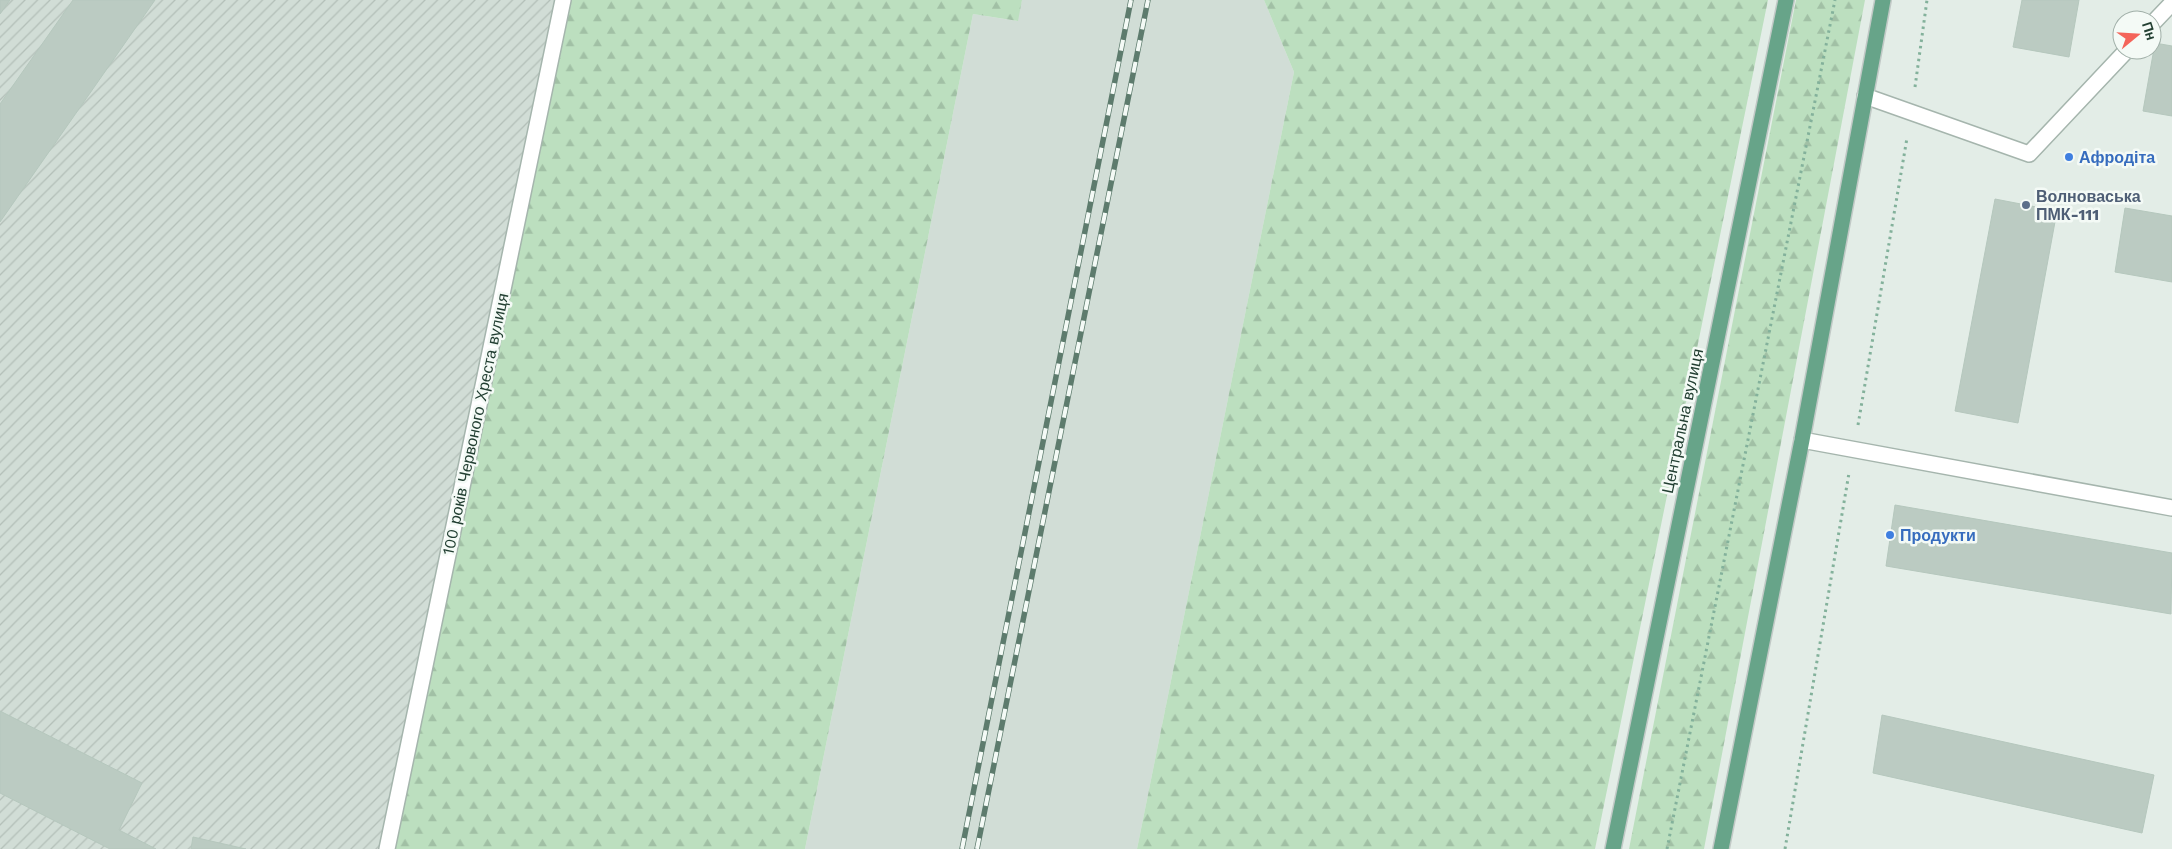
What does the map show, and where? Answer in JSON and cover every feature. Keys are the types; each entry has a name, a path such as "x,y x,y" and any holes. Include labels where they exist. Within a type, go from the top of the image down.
{"main road":[{"name":"Центральна вулиця","path":"1613,849 1786,0"},
{"path":"1721,849 1802,440 1883,0"}],"street":[{"name":"100 років Червоного Хреста вулиця","path":"387,849 563,0"},
{"path":"2162,14 2172,3"},
{"path":"1866,96 2029,154 2118,60"},
{"path":"1802,440 2172,508"}],"path":[{"path":"1667,849 1835,0"}],"shaded area":[{"path":"0,0 563,0 387,849 0,849"},
{"path":"1022,0 1264,0 1294,72 1137,849 805,849 973,14 1017,21"}],"green space":[{"path":"563,0 1022,0 1018,21 973,14 805,849 387,849"},
{"path":"1264,0 1768,0 1595,849 1137,849 1294,72"},
{"path":"1796,0 1865,0 1704,849 1629,849"}],"building":[{"path":"0,0 10,0 0,14"},
{"path":"73,0 155,0 0,222 0,104"},
{"path":"2022,0 2079,0 2069,57 2013,47"},
{"path":"2162,44 2172,46 2172,116 2143,111 2152,60 2162,60"},
{"path":"1995,199 2057,211 2018,423 1955,411"},
{"path":"2125,208 2172,216 2172,282 2115,272"},
{"path":"1895,505 2172,553 2171,614 1886,566"},
{"path":"0,711 142,783 119,830 156,849 110,849 0,793"},
{"path":"1882,715 2154,775 2142,833 1873,773"},
{"path":"193,837 246,849 191,849"}],"railway":[{"path":"962,849 1131,0"},
{"path":"977,849 1148,0"}],"place":[{"name":"Афродіта","path":"2069,157"},
{"name":"Волноваська ПМК-111","path":"2026,205"},
{"name":"Продукти","path":"1890,535"}]}
